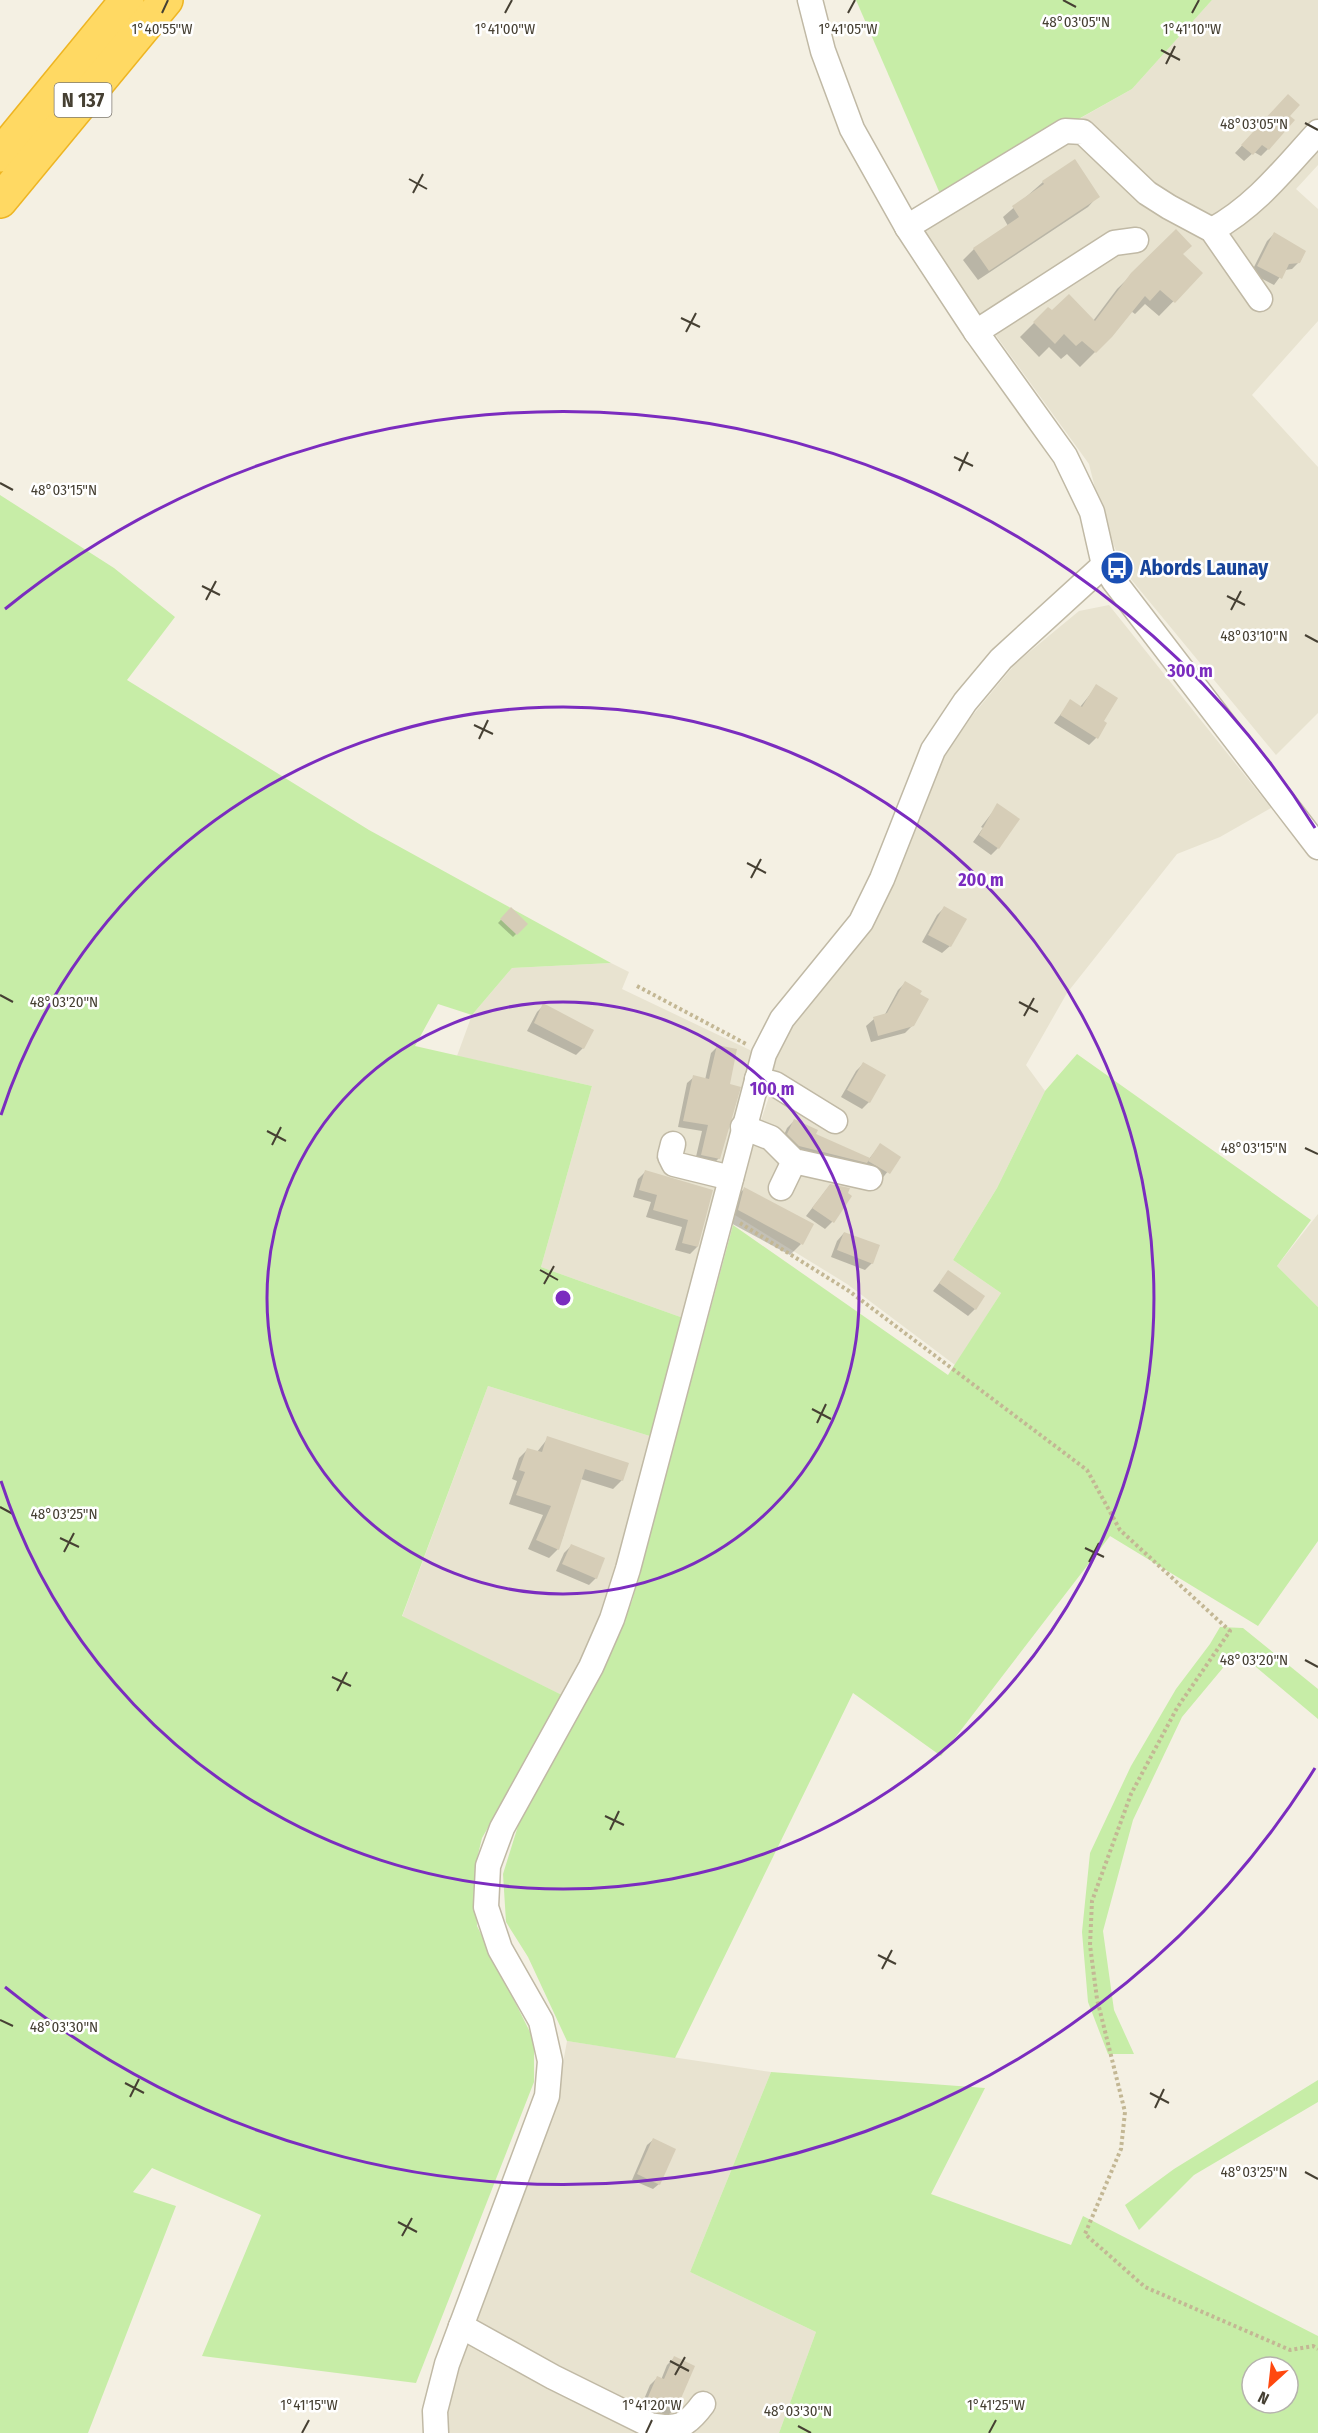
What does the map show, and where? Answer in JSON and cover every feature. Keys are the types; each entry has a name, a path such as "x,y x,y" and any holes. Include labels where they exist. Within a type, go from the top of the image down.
{"highway":[{"name":"N 137","path":"0,155 128,0"},
{"name":"N 137","path":"0,201 166,0"}],"street":[{"path":"810,0 823,51 852,129 907,227 976,332 1065,456 1092,512 1104,565 1318,847"},
{"path":"907,227 1065,130 1083,132 1147,193 1212,230 1260,299"},
{"path":"1212,230 1234,218 1265,191 1318,132"},
{"path":"976,332 1114,243 1136,240"},
{"path":"436,2433 435,2411 447,2364 547,2096 550,2061 541,2021 500,1949 486,1907 488,1866 502,1828 591,1667 612,1619 628,1569 764,1054 782,1019 861,922 882,879 933,750 965,702 1001,659 1104,565"},
{"path":"757,1079 775,1084 835,1121"},
{"path":"743,1127 771,1138 794,1161 870,1179"},
{"path":"673,1144 670,1156 674,1164 730,1178"},
{"path":"781,1188 794,1161"},
{"path":"461,2326 553,2378 650,2424 667,2428 681,2426 692,2419 703,2404"}],"path":[{"path":"637,986 764,1054"},
{"path":"722,1212 790,1252 849,1291 1087,1470 1120,1530 1230,1631 1177,1708 1131,1794 1092,1902 1090,1945 1097,1999 1125,2112 1121,2149 1085,2234 1145,2287 1290,2350 1312,2346 1318,2349"}],"shaded area":[{"path":"1212,0 1318,0 1318,165 1296,189 1318,209 1318,321 1252,395 1318,467 1318,713 1276,755 1125,572 1103,520 1089,464 947,268 913,213 1132,89"},
{"path":"1109,605 1271,808 1220,837 1177,854 1067,993 1026,1065 1045,1091 997,1188 953,1260 1001,1293 955,1365 847,1284 730,1212 771,1091 775,1052 896,868 921,817 943,758 972,716 1016,663 1079,611"},
{"path":"611,963 629,972 622,989 752,1051 729,1160 686,1319 541,1267 592,1086 457,1056 472,1015 512,968"},
{"path":"1318,1214 1318,1307 1277,1266"},
{"path":"488,1386 653,1437 617,1579 586,1659 564,1696 402,1617"},
{"path":"567,2041 771,2072 690,2272 816,2332 779,2433 445,2433 445,2403 473,2319 532,2175 557,2096"}],"green space":[{"path":"856,0 1212,0 1132,89 941,196"},
{"path":"0,495 114,568 175,617 127,680 369,830 611,963 512,968 472,1015 438,1004 415,1046 592,1086 541,1267 686,1319 653,1437 488,1386 402,1616 564,1696 482,1838 475,1867 477,1926 534,2040 534,2082 416,2383 202,2356 261,2215 152,2168 133,2192 176,2206 88,2433 0,2433"},
{"path":"1077,1054 1311,1220 1277,1266 1318,1307 1318,1541 1258,1626 1110,1536 941,1756 853,1693 675,2058 567,2041 528,1957 506,1922 503,1874 518,1826 632,1601 733,1225 948,1375 1001,1293 953,1260 997,1188 1045,1091"},
{"path":"1220,1627 1243,1628 1318,1689 1318,1719 1237,1651 1182,1717 1133,1820 1103,1931 1114,2010 1134,2054 1108,2054 1088,2002 1082,1932 1090,1853 1131,1766 1176,1689"},
{"path":"771,2072 985,2088 931,2194 1071,2245 1083,2216 1318,2336 1318,2433 779,2433 816,2332 690,2272"},
{"path":"1318,2080 1318,2102 1194,2175 1139,2230 1125,2205 1174,2169"}],"building":[{"path":"1288,94 1300,105 1290,116 1295,120 1269,150 1262,145 1253,155 1241,145"},
{"path":"1075,159 1100,197 989,271 973,248 1019,217 1012,206 1044,184 1042,181"},
{"path":"1176,229 1192,246 1183,254 1203,273 1175,303 1160,290 1150,301 1145,296 1096,353 1082,341 1076,346 1064,334 1055,344 1033,322 1048,307 1052,310 1069,294 1095,321 1131,273"},
{"path":"1274,232 1306,251 1300,263 1289,264 1282,279 1257,266"},
{"path":"1096,684 1118,698 1104,721 1107,723 1098,739 1060,715 1070,699 1082,707"},
{"path":"997,803 1020,819 999,849 979,835"},
{"path":"944,906 967,919 951,947 928,935"},
{"path":"511,907 528,924 517,935 500,919"},
{"path":"905,981 922,991 920,994 929,999 914,1026 878,1036 873,1017 887,1013"},
{"path":"543,1003 594,1030 584,1049 534,1023"},
{"path":"717,1045 737,1049 730,1084 741,1087 720,1159 701,1155 708,1125 683,1121 693,1075 709,1079"},
{"path":"863,1062 886,1075 870,1103 847,1090"},
{"path":"794,1119 818,1130 816,1134 870,1158 867,1163 799,1146 787,1134"},
{"path":"880,1143 901,1157 890,1174 868,1161"},
{"path":"645,1170 713,1190 698,1247 682,1243 688,1220 653,1210 657,1195 639,1190"},
{"path":"830,1184 850,1188 848,1193 852,1196 834,1223 812,1208"},
{"path":"744,1187 814,1224 803,1245 738,1210"},
{"path":"844,1232 880,1245 873,1264 837,1250"},
{"path":"948,1270 985,1296 976,1310 939,1283"},
{"path":"547,1436 629,1463 623,1481 585,1469 559,1550 536,1540 551,1506 516,1495 525,1472 519,1470 527,1448 542,1452"},
{"path":"571,1544 605,1558 597,1579 562,1564"},
{"path":"653,2138 676,2149 660,2185 637,2174"},
{"path":"674,2356 695,2366 676,2410 648,2397 657,2376 664,2379"}],"place":[{"name":"Abords Launay","path":"1117,568"}]}
